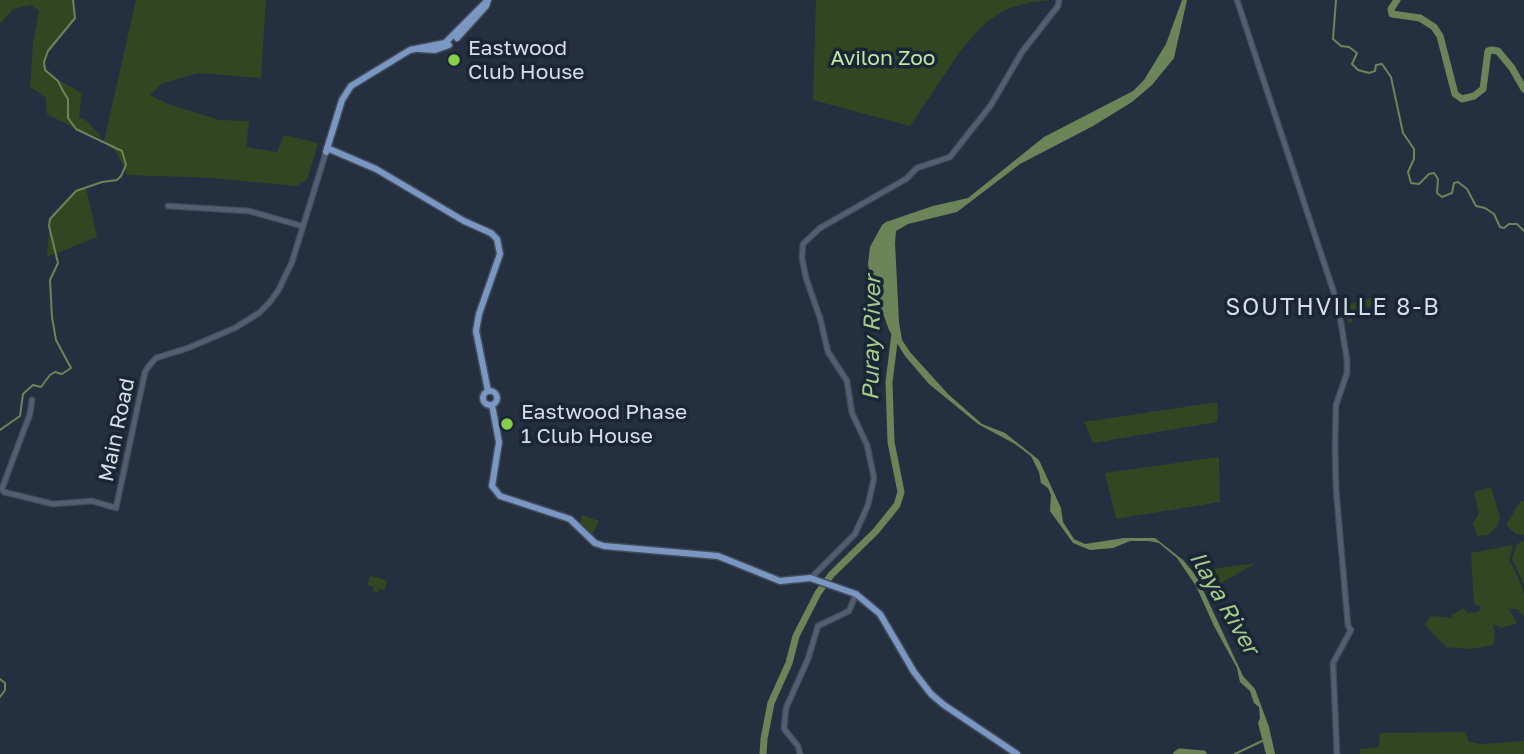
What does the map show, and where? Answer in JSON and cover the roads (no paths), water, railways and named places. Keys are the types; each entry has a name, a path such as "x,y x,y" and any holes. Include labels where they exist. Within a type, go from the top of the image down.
{"main road":[{"path":"488,0 473,22 447,46 431,51 417,48 410,50 351,86 342,100 326,150 376,169 464,221 491,233 497,239 500,254 482,304 476,331 488,391 493,391 497,397 496,403 492,405 499,450 492,486 500,496 570,519 596,543 604,546 718,556 780,580 813,579 856,594 880,614 914,672 932,694 1017,754"}],"street":[{"path":"813,579 855,534 868,505 874,478 867,445 852,413 847,382 828,352 821,317 804,268 803,244 820,228 906,178 917,168 950,157 991,105 1022,52 1058,6 1059,0"},
{"path":"1237,0 1338,305 1347,360 1347,373 1336,405 1335,445 1336,489 1348,626 1351,630 1333,663 1337,754"},
{"name":"Main Road","path":"32,400 30,414 10,467 4,492 53,504 92,501 116,508 145,372 156,358 229,331 259,313 278,291 285,278 326,150"},
{"path":"168,206 249,211 302,226"},
{"path":"800,754 798,746 784,729 790,697 808,659 818,626 849,611 856,594"}],"waterway":[{"path":"0,430 20,416 23,394 33,385 41,387 50,375 55,372 62,374 71,368 56,340 52,317 50,280 58,263 49,226 50,219 76,191 117,180 126,165 122,151 76,129 68,118 68,99 58,81 45,70 44,62 48,51 75,18 73,0"},
{"path":"1336,0 1333,39 1357,53 1352,64 1358,70 1369,73 1375,71 1376,65 1382,64 1391,77 1403,133 1414,149 1414,159 1408,172 1411,183 1419,184 1429,174 1434,173 1438,179 1437,193 1442,197 1452,193 1454,183 1458,182 1467,189 1476,206 1494,214 1500,227 1517,224 1524,231"},
{"path":"1397,0 1391,9 1392,14 1420,18 1434,27 1440,36 1455,94 1462,99 1474,96 1483,89 1488,51 1492,50 1498,51 1512,68 1524,89"},
{"name":"Puray River","path":"763,754 771,703 789,663 796,636 818,593 831,575 876,531 897,505 901,492 891,442 889,382 895,334"},
{"path":"0,679 5,683 5,690 0,697"},
{"path":"1235,754 1262,741"},
{"path":"1177,754 1203,754"}],"place":[{"name":"Eastwood Club House","path":"454,60"},
{"name":"Eastwood Phase 1 Club House","path":"507,424"}],"district":[{"name":"SOUTHVILLE 8-B","path":"1333,308"}],"park label":[{"name":"Avilon Zoo","path":"883,58"}],"water label":[{"name":"Ilaya River","path":"1224,603"}]}
